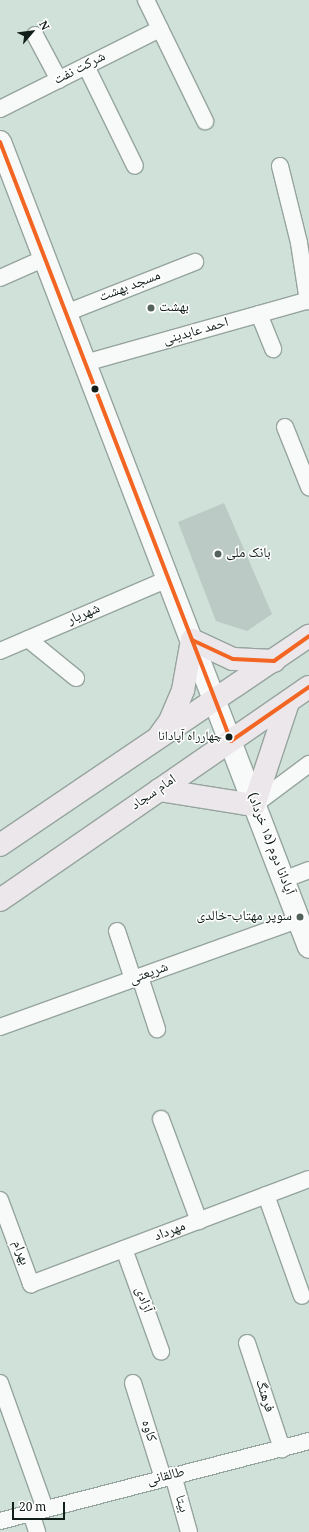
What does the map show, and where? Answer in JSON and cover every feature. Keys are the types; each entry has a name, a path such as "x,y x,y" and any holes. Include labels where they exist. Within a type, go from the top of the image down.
{"main road":[{"path":"0,142 231,741"},
{"path":"0,845 216,701 309,636"},
{"path":"192,640 233,659 274,661"},
{"path":"157,740 170,721 183,690 192,640"},
{"name":"امام سجاد","path":"0,900 309,687"},
{"path":"159,790 254,805 288,702"},
{"name":"آپادانا دوم (۱۵ خرداد)","path":"231,741 309,947"}],"street":[{"path":"146,0 205,121"},
{"name":"شرکت نفت","path":"0,109 160,29"},
{"path":"35,35 58,80"},
{"path":"86,66 135,166"},
{"name":"احمد عابدینی","path":"85,363 308,301 299,243 280,166"},
{"path":"0,278 45,258"},
{"name":"مسجد بهشت","path":"66,313 195,262"},
{"path":"259,314 273,348"},
{"path":"285,427 309,487"},
{"name":"شهریار","path":"0,651 168,579"},
{"path":"28,639 76,678"},
{"path":"254,805 309,764"},
{"path":"283,880 309,870"},
{"name":"شریعتی","path":"0,1027 298,920"},
{"path":"117,931 157,1029"},
{"path":"161,1119 199,1220"},
{"name":"مهرداد","path":"32,1284 309,1179"},
{"path":"266,1195 302,1296"},
{"name":"بهرام","path":"0,1200 32,1284"},
{"name":"آزادی","path":"124,1249 161,1351"},
{"name":"فرهنگ","path":"247,1343 282,1449"},
{"path":"0,1383 38,1511 37,1532"},
{"name":"کاوه","path":"133,1383 168,1477"},
{"name":"طالقانی","path":"0,1521 309,1441"},
{"name":"بیتا","path":"168,1477 190,1532"}],"building":[{"name":"بانک ملی","path":"224,503 272,614 247,631 216,621 178,522"}],"transit line":[{"path":"0,142 231,741 309,687"},
{"path":"192,640 233,659 274,661 309,636"}],"place":[{"name":"بهشت","path":"151,308"},
{"name":"بانک ملی","path":"218,554"},
{"name":"چهارراه آپادانا","path":"229,737"},
{"name":"سوپر مهتاب-خالدی","path":"300,917"}]}
